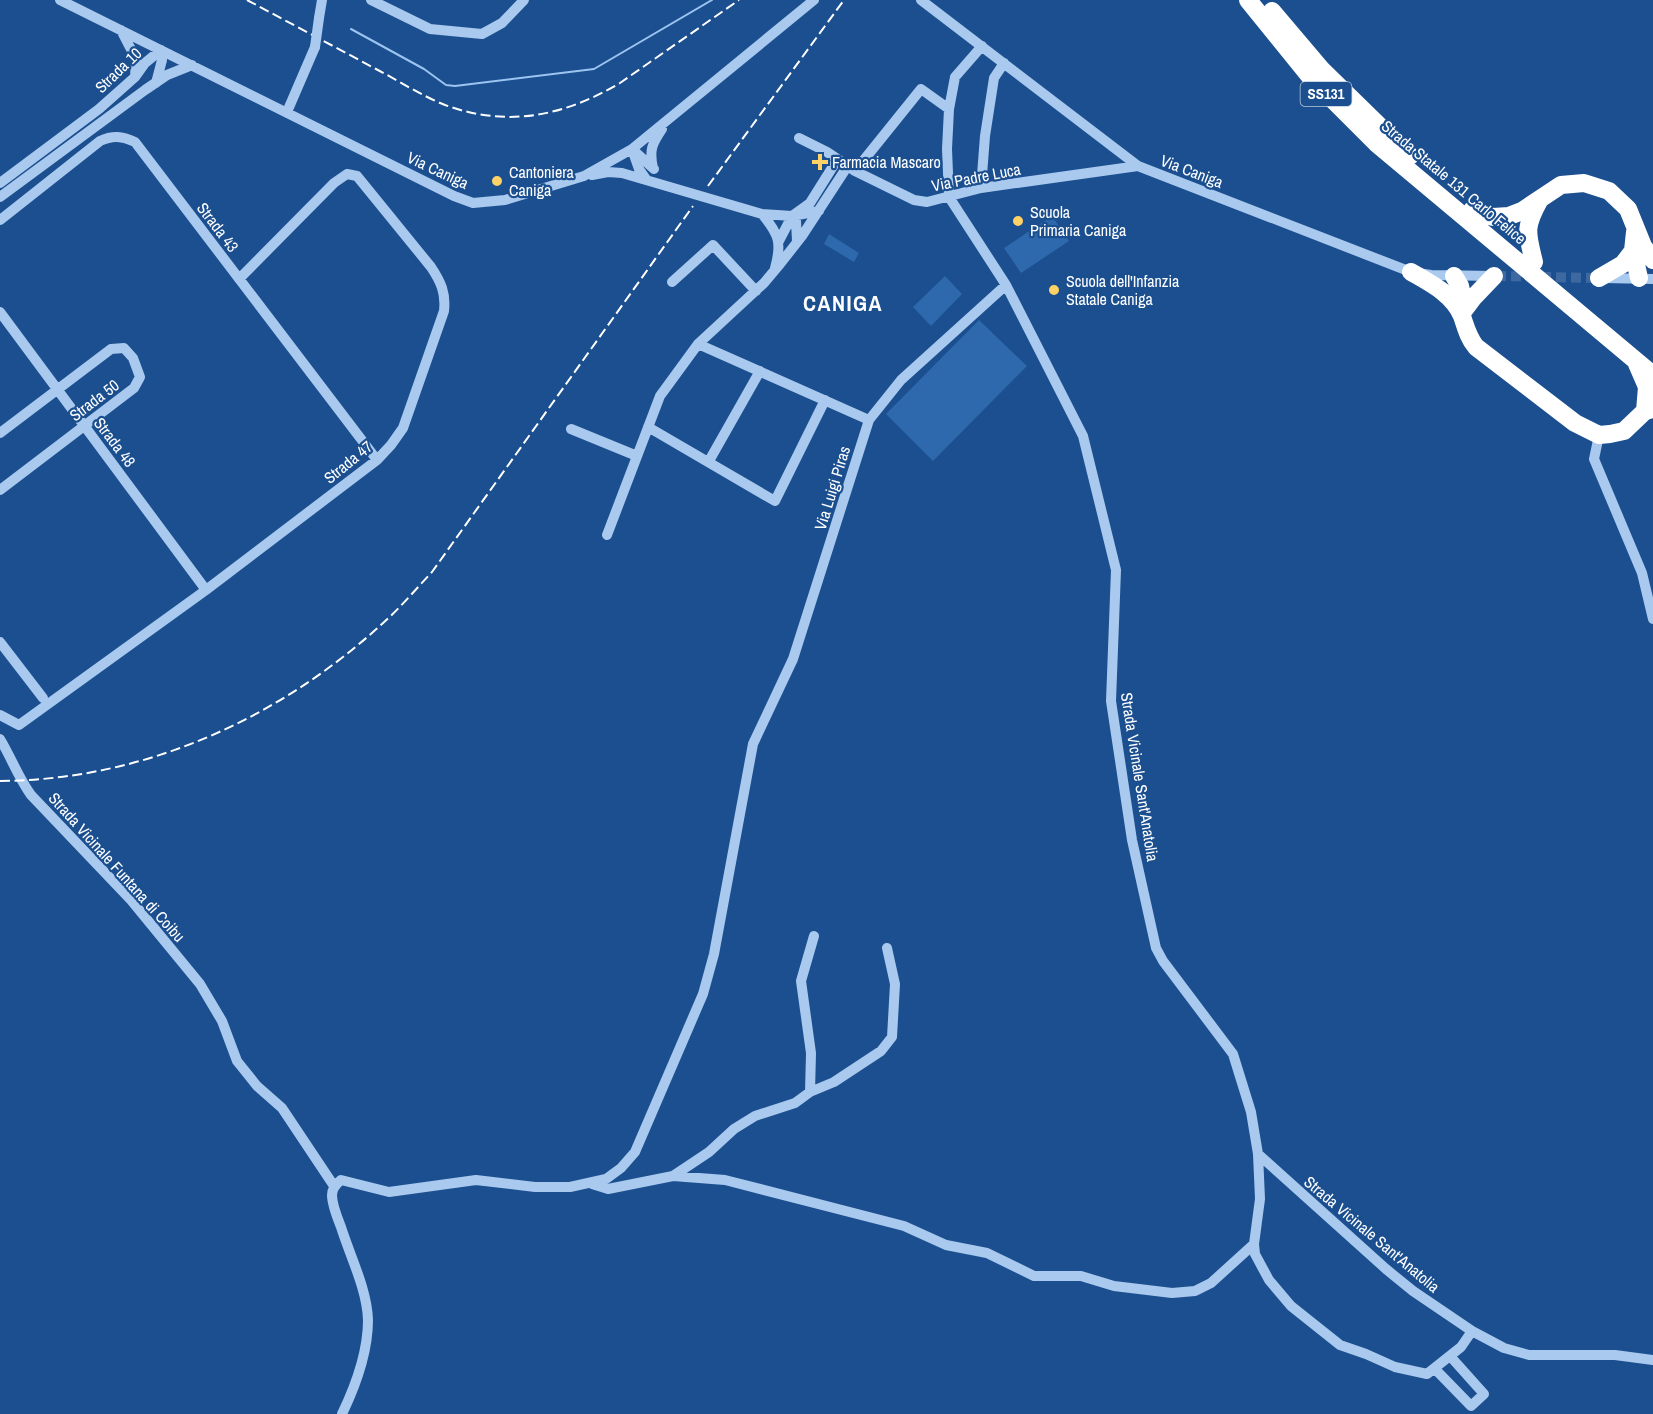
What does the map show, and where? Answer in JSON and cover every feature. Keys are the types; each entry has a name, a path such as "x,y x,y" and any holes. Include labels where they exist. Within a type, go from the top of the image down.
{"highway":[{"name":"Strada Statale 131 Carlo Felice","path":"1248,0 1312,79 1352,120 1419,172 1644,360"},
{"name":"Strada Statale 131 Carlo Felice","path":"1264,0 1322,70 1419,172 1472,210 1534,261 1644,360 1653,375"},
{"path":"1472,210 1493,217 1509,216 1522,211 1561,185 1584,183 1609,191 1628,208 1636,227 1643,252 1646,279"},
{"path":"1534,261 1527,230 1530,217 1540,199"},
{"path":"1597,278 1643,252"},
{"path":"1411,272 1441,290 1460,309"},
{"path":"1454,276 1460,286 1460,309 1470,339 1488,357 1575,423 1599,435 1624,431 1649,410 1644,360"},
{"path":"1460,309 1495,276"}],"street":[{"name":"Via Caniga","path":"60,0 454,196 473,203 506,200 584,176 632,149 814,0"},
{"path":"287,112 315,47 322,0"},
{"path":"371,0 430,29 482,34 502,23 524,0"},
{"name":"Via Caniga","path":"921,0 1138,166 1411,272 1454,276 1495,276"},
{"path":"121,30 136,59 135,77"},
{"path":"949,197 947,149 949,109 955,77 982,46"},
{"name":"Strada 10","path":"0,183 99,109 161,50"},
{"name":"Strada 10","path":"0,197 156,83 162,60 161,50"},
{"path":"981,188 985,136 994,78 1004,63"},
{"path":"156,83 192,65"},
{"path":"607,535 660,396 698,344 774,272 851,169 921,89 949,109"},
{"path":"653,168 651,155 653,142 669,118"},
{"name":"Strada 43","path":"0,220 100,141 109,137 122,136 135,142 377,460"},
{"name":"Via Padre Luca","path":"799,138 827,152 851,169 914,200 927,202 981,188 1138,166"},
{"path":"632,149 639,169 646,179"},
{"path":"632,149 653,168 667,185"},
{"path":"779,241 792,216 810,203 837,160"},
{"path":"584,176 608,172 622,173 762,214 792,216 819,212"},
{"name":"Strada 47","path":"0,715 19,725 206,590 377,460 403,428 444,311 446,298 441,282 431,267 357,176 347,174 334,183 239,279"},
{"name":"Strada Vicinale Sant'Anatolia","path":"949,197 1006,285 1083,436 1116,570 1117,593 1111,701 1132,840 1156,948 1163,961 1233,1054 1251,1112 1258,1154 1260,1199 1254,1244 1255,1254 1269,1280 1291,1306 1340,1345 1395,1367 1427,1374 1435,1369"},
{"path":"762,214 773,228 779,241 774,272"},
{"path":"792,216 796,221 797,241"},
{"path":"672,282 713,245 756,291"},
{"path":"1597,278 1646,279"},
{"name":"Via Luigi Piras","path":"591,1184 606,1179 621,1168 635,1152 703,994 714,954 753,744 793,659 869,420 902,380 1006,285"},
{"name":"Strada 48","path":"0,312 206,590"},
{"path":"698,344 869,420"},
{"name":"Strada 50","path":"0,433 111,349 124,348 133,358 140,377 134,388 0,490"},
{"path":"709,461 760,371"},
{"path":"648,427 775,501 825,400"},
{"path":"571,429 637,456"},
{"path":"1599,435 1594,459 1642,573 1653,620"},
{"path":"0,642 43,698"},
{"name":"Strada Vicinale Funtana di Coibu","path":"0,739 31,795 131,900 200,984 222,1021 237,1061 257,1086 282,1108 334,1186"},
{"path":"810,1092 811,1053 801,981 814,936"},
{"path":"673,1176 709,1152 734,1128 754,1116 795,1102 810,1092 834,1082 881,1051 892,1037 895,984 887,948"},
{"name":"Strada Vicinale Sant'Anatolia","path":"1258,1154 1413,1291 1472,1331 1504,1348 1529,1355 1615,1355 1653,1360"},
{"path":"342,1414 354,1388 367,1344 368,1318 362,1289 332,1195 334,1186 341,1180 389,1192 476,1180 535,1187 570,1187 591,1184 608,1189 673,1176 725,1180 904,1226 946,1245 987,1253 1034,1276 1081,1276 1114,1286 1172,1293 1195,1291 1211,1283 1254,1244"},
{"path":"1450,1356 1484,1394 1471,1406 1435,1369 1450,1356 1461,1347 1472,1331"}],"shaded area":[{"path":"1052,216 1069,241 1021,273 1004,248"},
{"path":"829,234 859,253 854,262 824,244"},
{"path":"945,276 962,294 931,326 913,307"},
{"path":"979,320 1027,366 933,461 886,414"}],"waterway":[{"path":"351,29 424,69 446,85 455,86 594,69 712,0"}],"tunnel":[{"path":"1496,276 1595,278"}],"railway":[{"path":"247,0 445,105 468,112 513,117 557,111 599,94 620,83 739,0"},
{"path":"708,186 844,0"},
{"path":"0,781 53,778 105,770 156,756 205,738 253,716 298,689 341,658 389,618 432,572 693,206"}],"place":[{"name":"Farmacia Mascaro","path":"820,162"},
{"name":"Cantoniera Caniga","path":"497,181"},
{"name":"Scuola Primaria Caniga","path":"1018,221"},
{"name":"Scuola dell'Infanzia Statale Caniga","path":"1054,290"}],"district":[{"name":"CANIGA","path":"843,303"}]}
